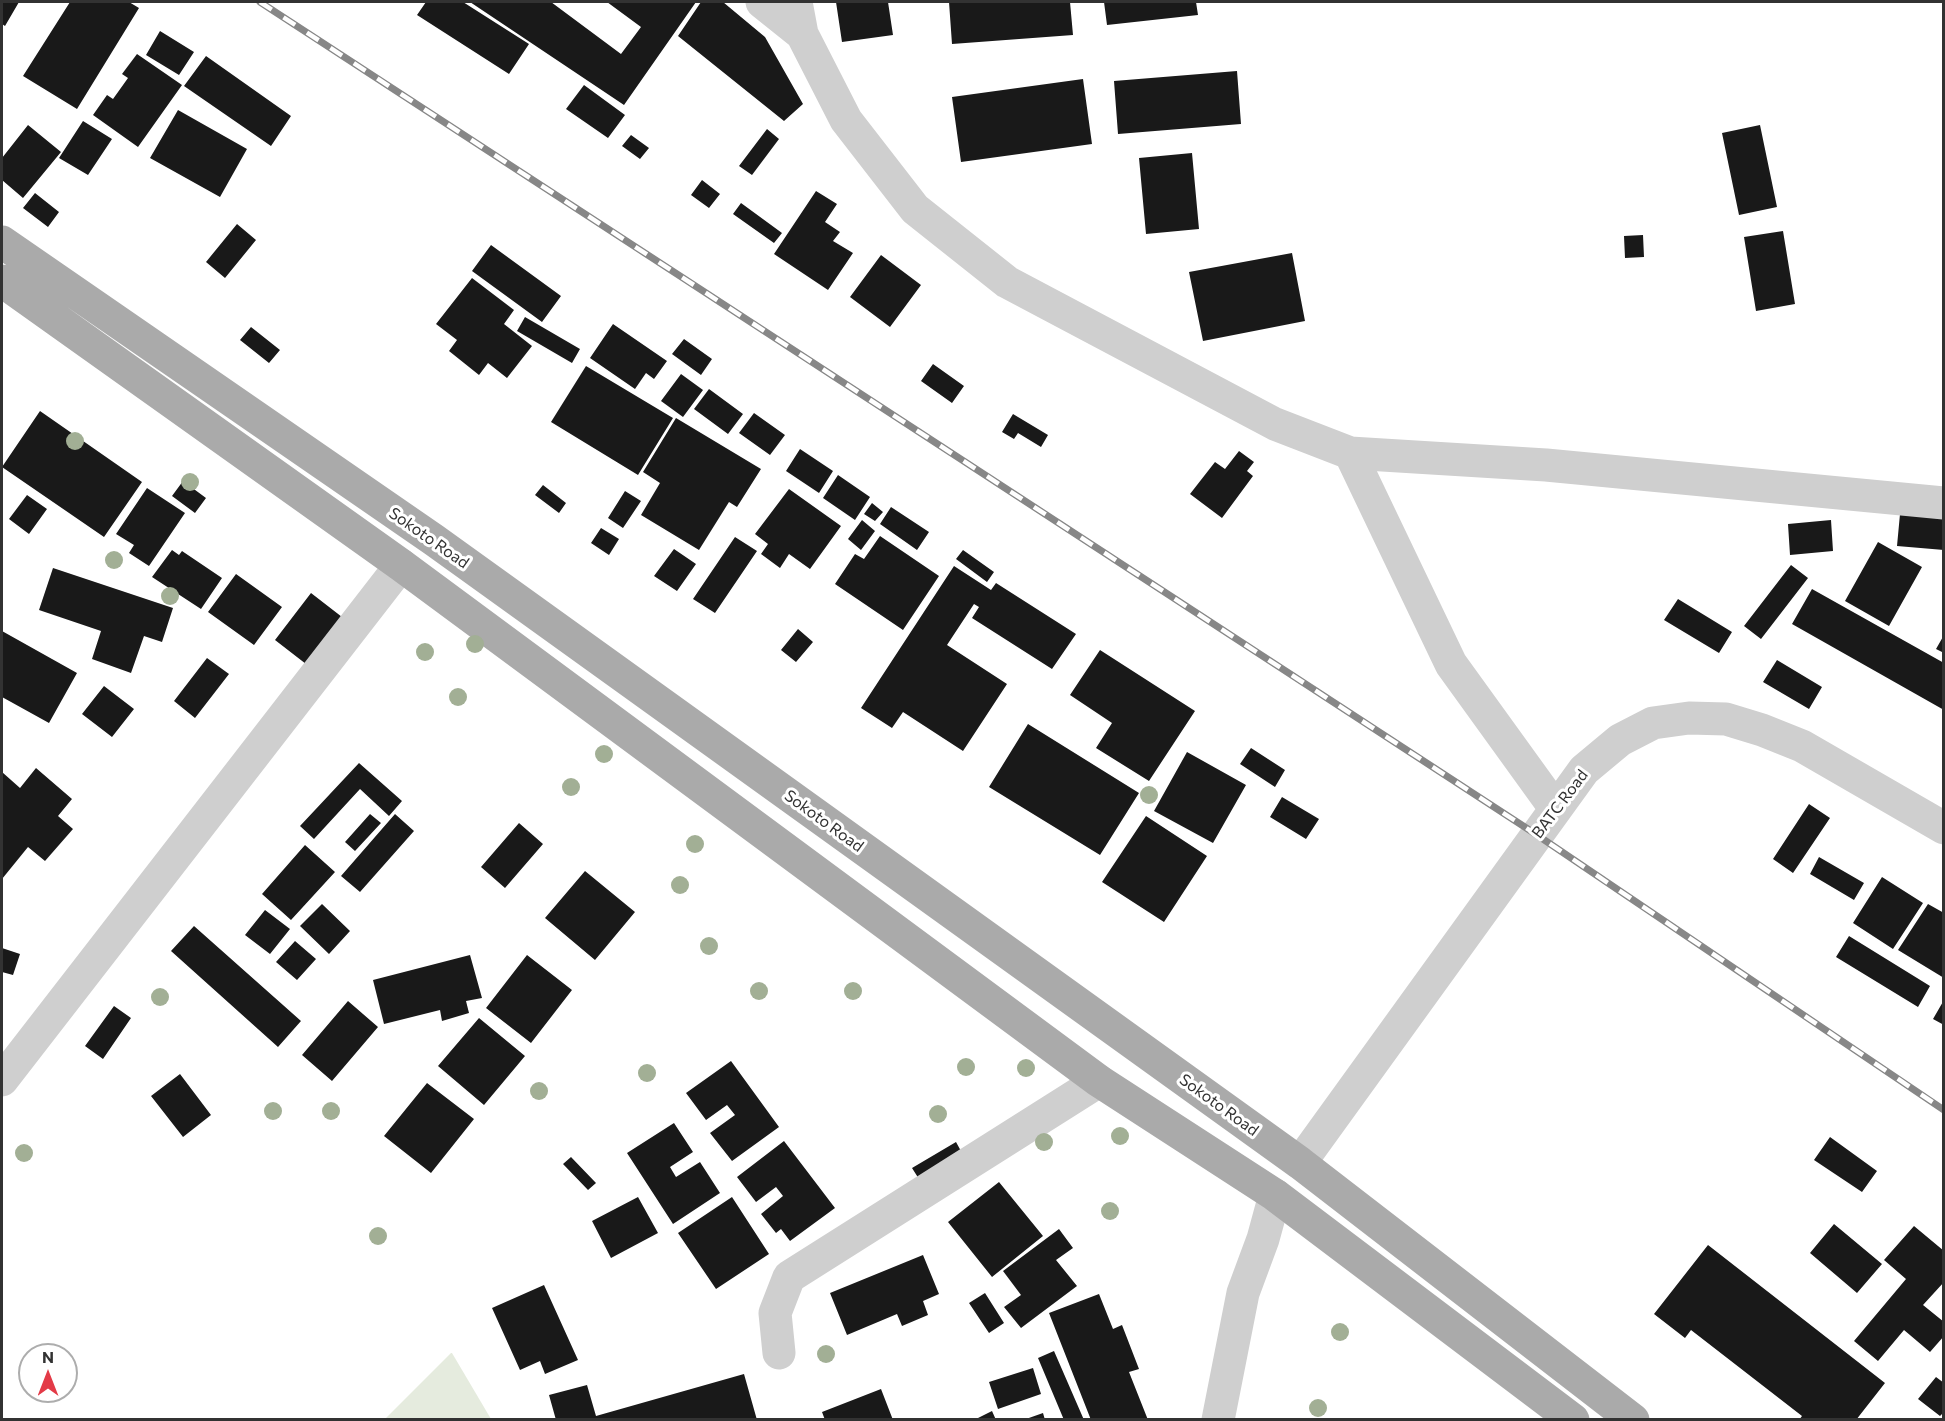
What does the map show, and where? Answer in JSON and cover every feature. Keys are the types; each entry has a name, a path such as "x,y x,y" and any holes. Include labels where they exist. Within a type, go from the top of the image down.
{"main road":[{"name":"Sokoto Road","path":"2,242 434,540 1300,1163 1633,1419"},
{"path":"2,281 401,565 1099,1081 1275,1195 1574,1419"},
{"path":"838,888 867,851"}],"street":[{"path":"762,2 802,34"},
{"path":"796,2 802,34 846,120 915,209 1007,282 1275,424 1350,453 1546,465 1944,503"},
{"path":"1350,453 1451,664 1555,808"},
{"path":"2,1080 401,565"},
{"name":"BATC Road","path":"1300,1163 1584,770 1620,741 1653,723 1689,718 1726,719 1762,730 1802,746 1944,828"},
{"path":"779,1353 775,1312 789,1277 1099,1081"},
{"path":"1218,1419 1243,1293 1263,1239 1275,1195"}],"shaded area":[{"path":"451,1353 491,1419 385,1419"}],"building":[{"path":"2,2 19,2 5,26 2,24"},
{"path":"70,2 129,2 139,8 77,109 23,76"},
{"path":"426,2 463,2 529,44 509,74 417,15"},
{"path":"470,2 551,2 621,54 641,27 607,2 696,2 624,105"},
{"path":"701,2 723,2 765,37 803,104 784,121 678,36"},
{"path":"836,2 888,2 893,35 842,42"},
{"path":"949,2 1070,2 1073,35 952,44"},
{"path":"1104,2 1196,2 1198,15 1107,25"},
{"path":"160,31 194,52 179,75 146,55"},
{"path":"137,54 182,85 138,147 93,115 107,95 113,99 128,78 122,74"},
{"path":"206,56 291,116 271,146 184,86"},
{"path":"1237,71 1241,124 1118,134 1114,81"},
{"path":"1083,79 1092,144 961,162 952,97"},
{"path":"584,85 625,115 608,138 566,109"},
{"path":"178,110 247,149 220,197 150,158"},
{"path":"83,121 112,139 88,175 59,158"},
{"path":"28,125 61,152 23,198 2,180 2,158"},
{"path":"1760,125 1777,207 1739,215 1722,133"},
{"path":"767,129 779,139 752,175 739,166"},
{"path":"631,135 649,148 640,159 622,146"},
{"path":"1192,153 1199,229 1146,234 1139,158"},
{"path":"702,180 720,194 709,208 691,195"},
{"path":"816,191 837,204 825,222 840,232 833,241 853,253 828,290 774,254"},
{"path":"35,193 59,212 48,227 23,208"},
{"path":"741,203 782,233 774,243 733,214"},
{"path":"237,224 256,240 225,278 206,262"},
{"path":"1783,231 1795,304 1756,311 1744,237"},
{"path":"1643,235 1644,257 1625,258 1624,236"},
{"path":"491,245 561,296 542,322 472,271"},
{"path":"1292,253 1305,321 1203,341 1189,272"},
{"path":"881,255 921,285 890,327 850,297"},
{"path":"472,278 514,310 504,324 532,346 507,378 488,363 479,375 449,351 457,340 436,324"},
{"path":"525,317 580,349 572,363 517,331"},
{"path":"613,324 667,361 654,379 646,373 635,389 590,358"},
{"path":"251,327 280,350 269,363 240,340"},
{"path":"684,339 712,359 701,375 672,354"},
{"path":"933,364 964,386 952,403 921,381"},
{"path":"586,366 673,418 638,475 551,422"},
{"path":"681,374 703,390 683,417 661,401"},
{"path":"709,389 743,414 728,434 694,409"},
{"path":"40,411 142,482 104,537 2,467"},
{"path":"754,413 785,435 770,455 739,433"},
{"path":"1013,414 1048,435 1041,447 1018,433 1014,439 1002,432"},
{"path":"676,418 761,469 737,507 729,502 699,550 641,515 660,483 643,472"},
{"path":"800,449 833,471 819,493 786,471"},
{"path":"1239,451 1254,462 1247,471 1253,476 1222,518 1190,494 1215,462 1225,469"},
{"path":"838,475 870,497 855,520 823,498"},
{"path":"183,481 206,498 195,513 172,496"},
{"path":"543,485 566,503 559,513 535,495"},
{"path":"147,488 185,513 149,566 129,553 134,545 116,534"},
{"path":"789,489 841,526 810,569 789,554 780,568 761,554 768,544 755,534"},
{"path":"625,491 641,501 623,528 608,518"},
{"path":"27,495 47,509 29,534 9,519"},
{"path":"872,503 883,512 875,521 864,514"},
{"path":"891,507 929,532 917,550 880,524"},
{"path":"1900,514 1944,518 1944,550 1897,546"},
{"path":"862,520 875,531 861,550 848,539"},
{"path":"1831,520 1833,551 1790,555 1788,524"},
{"path":"601,528 619,539 609,555 591,543"},
{"path":"880,536 939,576 903,630 835,584 855,554 864,559"},
{"path":"735,537 757,551 715,613 693,599"},
{"path":"1878,542 1922,567 1889,626 1845,601"},
{"path":"674,549 696,564 677,591 654,576"},
{"path":"172,550 179,555 182,551 222,578 201,609 152,577"},
{"path":"963,550 994,572 987,582 956,559"},
{"path":"1791,565 1808,578 1761,639 1744,626"},
{"path":"954,566 991,590 996,583 1076,634 1052,669 972,618 979,607 974,604 947,645 1007,684 963,751 903,712 892,728 861,708"},
{"path":"53,568 173,608 162,642 144,636 131,673 92,659 101,631 39,610"},
{"path":"236,574 282,607 254,645 208,612"},
{"path":"1812,589 1944,663 1944,710 1792,624"},
{"path":"311,593 342,617 306,664 275,640"},
{"path":"1678,599 1732,632 1719,653 1664,620"},
{"path":"798,629 813,642 796,662 781,650"},
{"path":"2,631 77,673 49,723 2,697"},
{"path":"1944,635 1944,653 1936,649"},
{"path":"1100,650 1195,711 1149,781 1096,748 1112,723 1070,695"},
{"path":"207,658 229,674 195,718 174,701"},
{"path":"1777,660 1822,687 1809,709 1763,682"},
{"path":"104,686 134,709 112,737 82,714"},
{"path":"1028,724 1139,793 1100,855 989,787"},
{"path":"1251,748 1285,770 1275,787 1240,764"},
{"path":"1187,752 1246,785 1213,843 1154,811"},
{"path":"359,763 402,801 389,816 360,789 314,839 300,826"},
{"path":"36,768 72,799 58,816 73,829 45,861 28,847 2,879 2,772 20,788"},
{"path":"1282,797 1319,819 1306,839 1270,817"},
{"path":"1809,804 1830,818 1793,873 1773,859"},
{"path":"370,814 381,823 355,851 345,842"},
{"path":"395,814 414,831 360,892 341,876"},
{"path":"1146,816 1207,856 1164,922 1102,882"},
{"path":"519,823 543,844 505,888 481,867"},
{"path":"305,845 335,872 291,920 262,894"},
{"path":"1819,857 1864,883 1854,900 1810,874"},
{"path":"585,871 635,912 595,960 545,918"},
{"path":"1882,877 1923,903 1893,949 1853,923"},
{"path":"322,904 350,931 329,954 300,926"},
{"path":"1928,904 1944,913 1944,978 1898,950"},
{"path":"265,910 290,929 270,954 245,935"},
{"path":"194,926 301,1021 278,1047 171,951"},
{"path":"1849,936 1930,986 1918,1007 1836,957"},
{"path":"295,941 316,959 297,980 276,962"},
{"path":"2,948 20,954 13,975 2,972"},
{"path":"470,955 482,998 466,1001 469,1013 442,1021 440,1010 384,1024 373,980"},
{"path":"527,955 572,990 531,1043 486,1008"},
{"path":"1944,1000 1944,1025 1933,1019"},
{"path":"348,1001 378,1027 332,1081 302,1055"},
{"path":"114,1006 131,1018 103,1059 85,1046"},
{"path":"479,1018 525,1056 484,1105 438,1066"},
{"path":"731,1061 779,1127 732,1161 710,1133 735,1115 727,1105 706,1120 686,1093"},
{"path":"180,1074 211,1115 183,1137 151,1096"},
{"path":"427,1083 474,1119 431,1173 384,1136"},
{"path":"674,1123 693,1152 670,1167 676,1177 700,1162 720,1193 673,1224 627,1153"},
{"path":"1830,1137 1877,1171 1862,1192 1814,1160"},
{"path":"784,1141 835,1208 790,1241 781,1229 776,1233 761,1214 783,1196 776,1187 756,1202 737,1177"},
{"path":"956,1142 967,1162 924,1187 912,1168"},
{"path":"571,1157 596,1183 588,1190 563,1164"},
{"path":"999,1182 1043,1236 992,1277 948,1222"},
{"path":"638,1197 658,1233 611,1258 592,1221"},
{"path":"732,1197 769,1254 716,1289 678,1233"},
{"path":"1834,1224 1882,1264 1857,1293 1810,1253"},
{"path":"1914,1226 1944,1251 1944,1282 1923,1305 1944,1322 1944,1336 1930,1352 1904,1330 1878,1361 1854,1341 1906,1279 1884,1260"},
{"path":"1059,1229 1073,1248 1056,1260 1077,1286 1021,1328 1004,1307 1021,1295 1003,1271"},
{"path":"1708,1245 1885,1383 1856,1420 1799,1420 1802,1416 1691,1330 1685,1338 1654,1314"},
{"path":"923,1255 939,1294 923,1301 928,1315 902,1326 897,1314 847,1335 830,1293"},
{"path":"544,1285 578,1360 545,1374 540,1361 520,1370 492,1308"},
{"path":"985,1293 1004,1323 989,1333 969,1303"},
{"path":"1099,1294 1113,1329 1122,1325 1139,1369 1129,1372 1148,1420 1091,1420 1049,1313"},
{"path":"1054,1351 1084,1420 1064,1420 1038,1358"},
{"path":"1033,1368 1041,1394 998,1409 989,1382"},
{"path":"744,1374 757,1420 556,1420 549,1395 587,1385 596,1416"},
{"path":"1936,1377 1944,1383 1944,1412 1940,1416 1918,1399"},
{"path":"881,1389 893,1420 825,1420 822,1412"},
{"path":"992,1411 996,1420 974,1420"},
{"path":"1043,1413 1045,1420 1026,1420 1026,1419"}],"railway":[{"path":"260,2 1537,835 1944,1110"}]}
